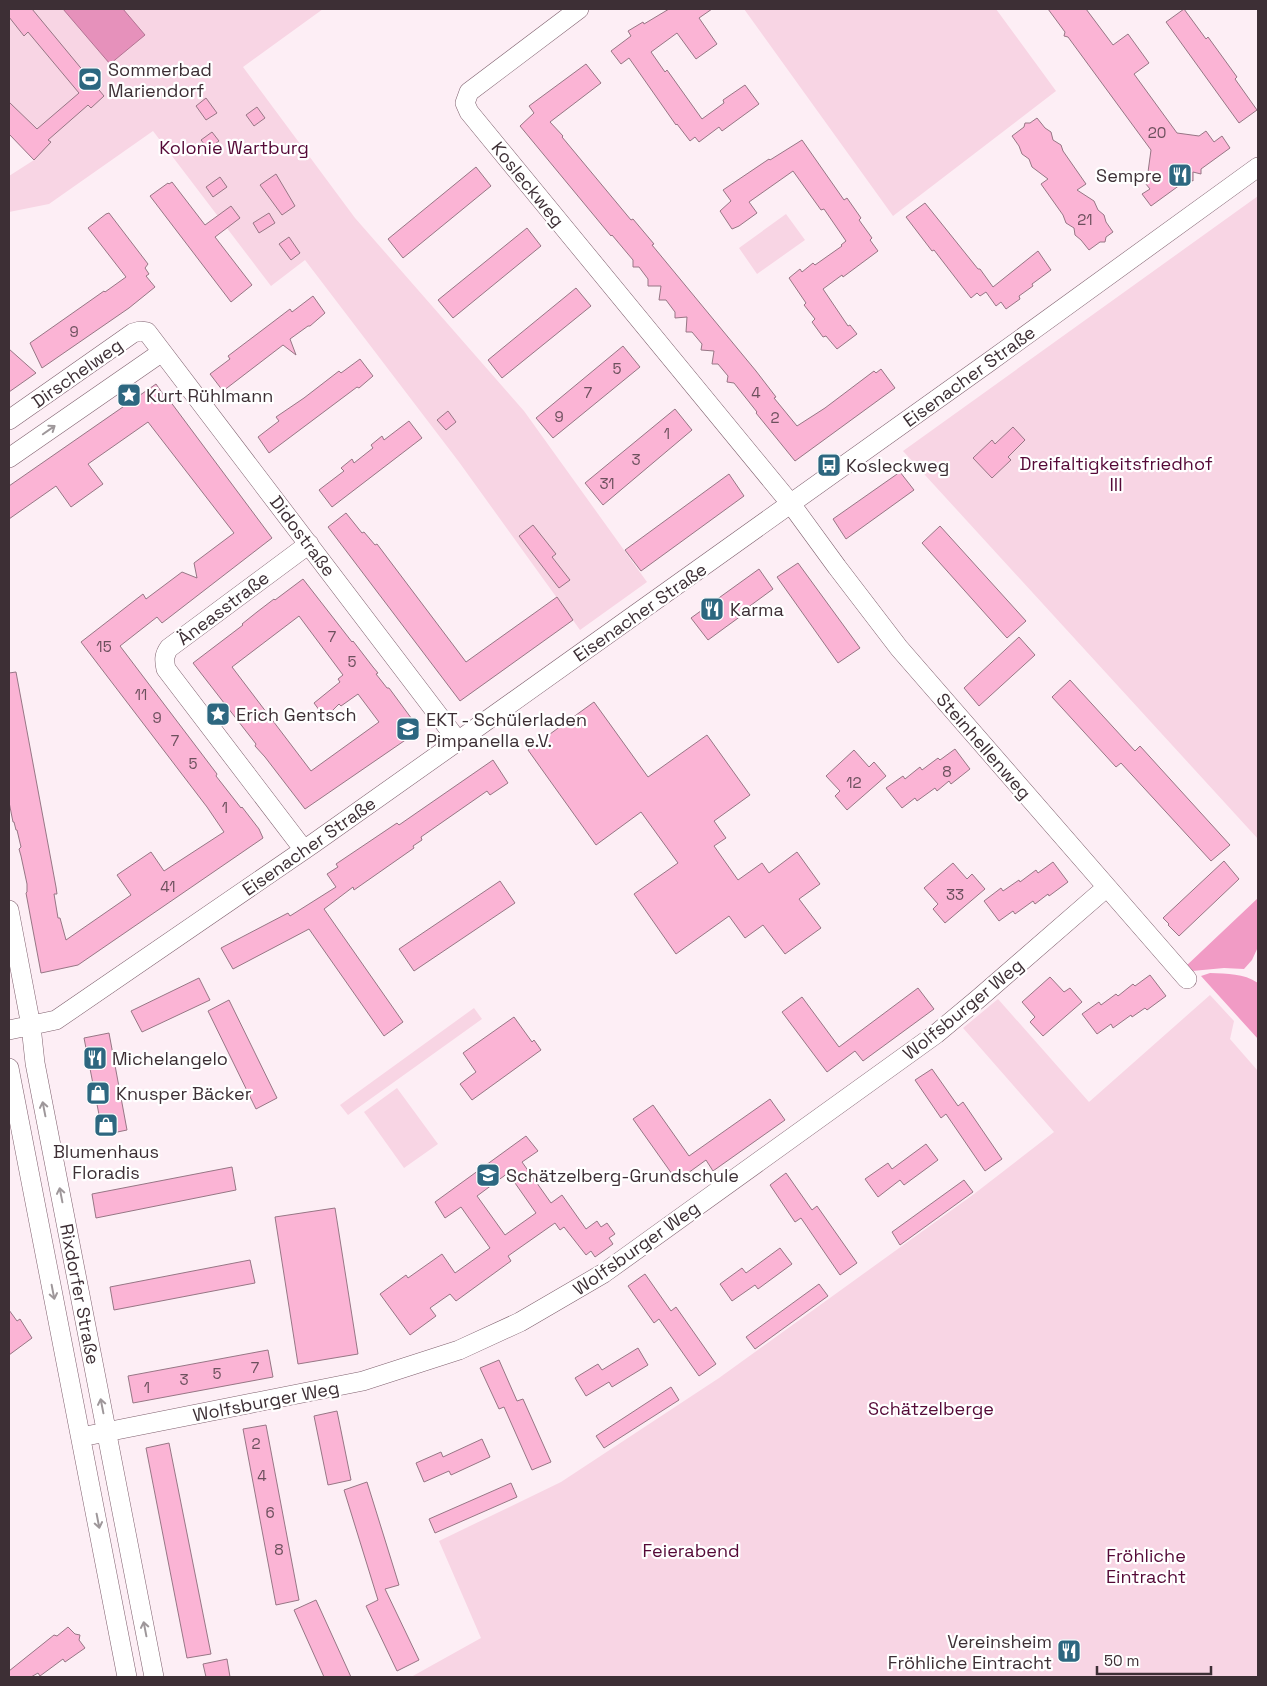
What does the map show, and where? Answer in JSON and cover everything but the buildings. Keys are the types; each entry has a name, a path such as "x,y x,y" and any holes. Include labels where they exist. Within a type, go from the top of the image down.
{"street":[{"name":"Kosleckweg","path":"579,9 469,92 465,103 469,112 791,504"},
{"name":"Eisenacher Straße","path":"9,1030 56,1020 304,850 791,504 1258,168"},
{"name":"Dirschelweg","path":"9,420 133,333 140,330 147,332"},
{"name":"Didostraße","path":"147,332 458,742"},
{"name":"Dirschelweg","path":"9,458 162,352"},
{"name":"Steinhellenweg","path":"791,504 899,648 1187,979"},
{"name":"Äneasstraße","path":"304,850 166,669 164,661 165,653 169,648 309,544"},
{"name":"Wolfsburger Weg","path":"81,1438 363,1381 459,1350 520,1322 604,1273 936,1034 1107,887"},
{"name":"Rixdorfer Straße","path":"9,910 14,963 31,1026 35,1063 154,1677"},
{"name":"Rixdorfer Straße","path":"9,1068 127,1677"}],"green space":[{"name":"Kolonie Wartburg","path":"9,9 323,9 243,67 355,218 524,411 647,582 580,630 459,462 305,260 271,286 153,131 49,204 9,212 9,176 34,160 9,134"},
{"path":"744,9 996,9 1056,91 893,216"},
{"name":"Dreifaltigkeitsfriedhof III","path":"1258,196 1258,839 903,451"},
{"path":"786,214 805,240 757,274 739,248"},
{"path":"1210,995 1234,1021 1230,1039 1258,1071 1258,1677 411,1677 481,1638 439,1541 561,1482 719,1378 974,1194 1054,1132 963,1028 998,999 1089,1102"},
{"path":"474,1008 482,1019 348,1115 340,1105"},
{"path":"397,1088 438,1144 404,1168 364,1112"}],"shaded area":[{"path":"63,9 123,9 145,35 110,64"},
{"path":"1258,898 1258,947 1252,960 1244,969 1224,968 1192,971 1185,967"},
{"path":"1210,973 1241,976 1258,983 1258,1039 1201,976"}],"place":[{"name":"Sommerbad Mariendorf","path":"90,79"},
{"name":"Sempre","path":"1180,175"},
{"name":"Kurt Rühlmann","path":"129,395"},
{"name":"Kosleckweg","path":"829,465"},
{"name":"Karma","path":"712,609"},
{"name":"Erich Gentsch","path":"218,714"},
{"name":"EKT - Schülerladen Pimpanella e.V.","path":"408,729"},
{"name":"Michelangelo","path":"95,1058"},
{"name":"Knusper Bäcker","path":"98,1093"},
{"name":"Blumenhaus Floradis","path":"106,1125"},
{"name":"Schätzelberg-Grundschule","path":"488,1175"},
{"name":"Vereinsheim Fröhliche Eintracht","path":"1069,1651"}],"park label":[{"name":"Schätzelberge","path":"931,1408"},
{"name":"Feierabend","path":"691,1550"},
{"name":"Fröhliche Eintracht","path":"1146,1565"}]}
